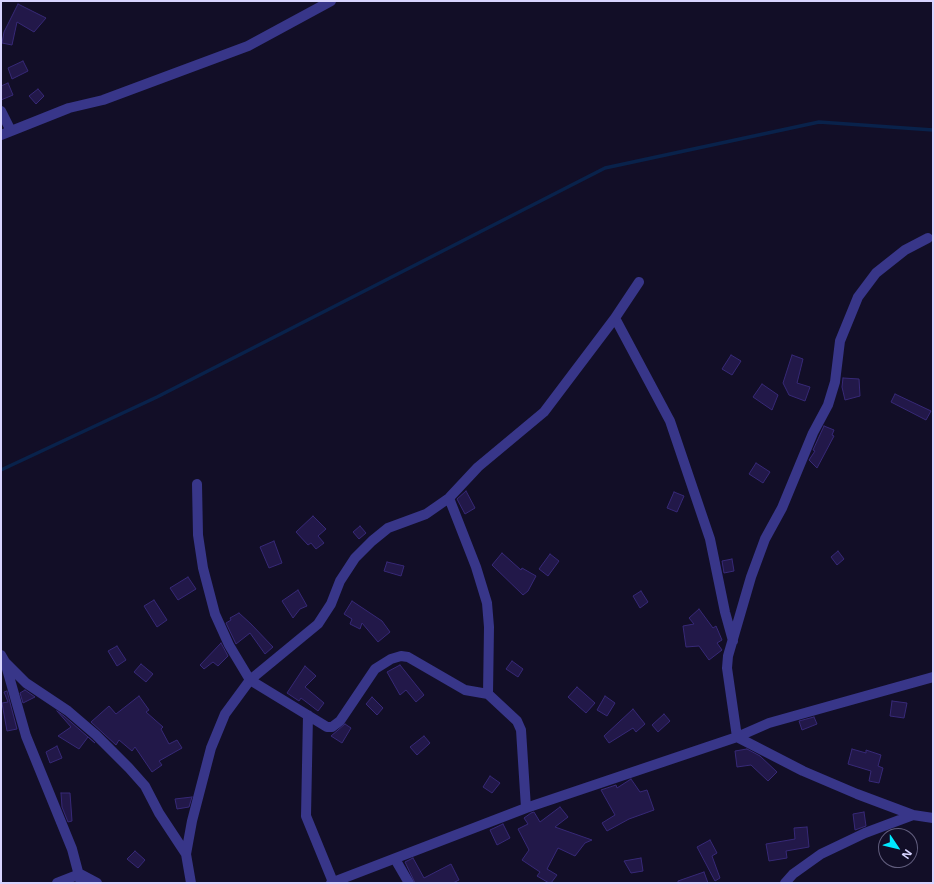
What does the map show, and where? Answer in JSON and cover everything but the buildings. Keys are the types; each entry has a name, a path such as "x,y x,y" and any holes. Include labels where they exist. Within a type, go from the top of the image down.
{"street":[{"path":"1,135 69,108 103,100 248,46 331,1"},
{"path":"1,111 11,131"},
{"path":"737,736 727,668 733,640 751,577 765,539 782,508 813,433 828,405 835,382 840,341 858,297 876,273 905,250 928,238"},
{"path":"191,883 186,854 192,821 211,748 226,714 250,680 318,624 331,604 340,581 355,558 372,541 388,528 426,514 448,498 478,467 544,412 615,318 639,282"},
{"path":"615,318 670,422 684,468 710,539 725,612 733,640"},
{"path":"197,484 198,536 203,568 213,607 229,645 250,680 328,727 332,727 340,721 375,669 391,659 401,656 408,657 465,690 488,694 517,721 521,730 526,808"},
{"path":"448,498 476,567 487,603 489,627 488,694"},
{"path":"3,658 26,683 68,711 96,735 129,768 145,786 159,813 186,854"},
{"path":"3,658 26,736 72,849 80,879"},
{"path":"308,715 306,816 332,883 526,808 737,736 768,723 933,677"},
{"path":"737,736 803,771 857,794 913,814 933,818"},
{"path":"785,883 793,874 821,854 865,833 913,814"},
{"path":"395,859 409,883"},
{"path":"57,883 80,879 97,883"}],"waterway":[{"path":"1,470 157,397 605,168 819,122 933,130"}]}
